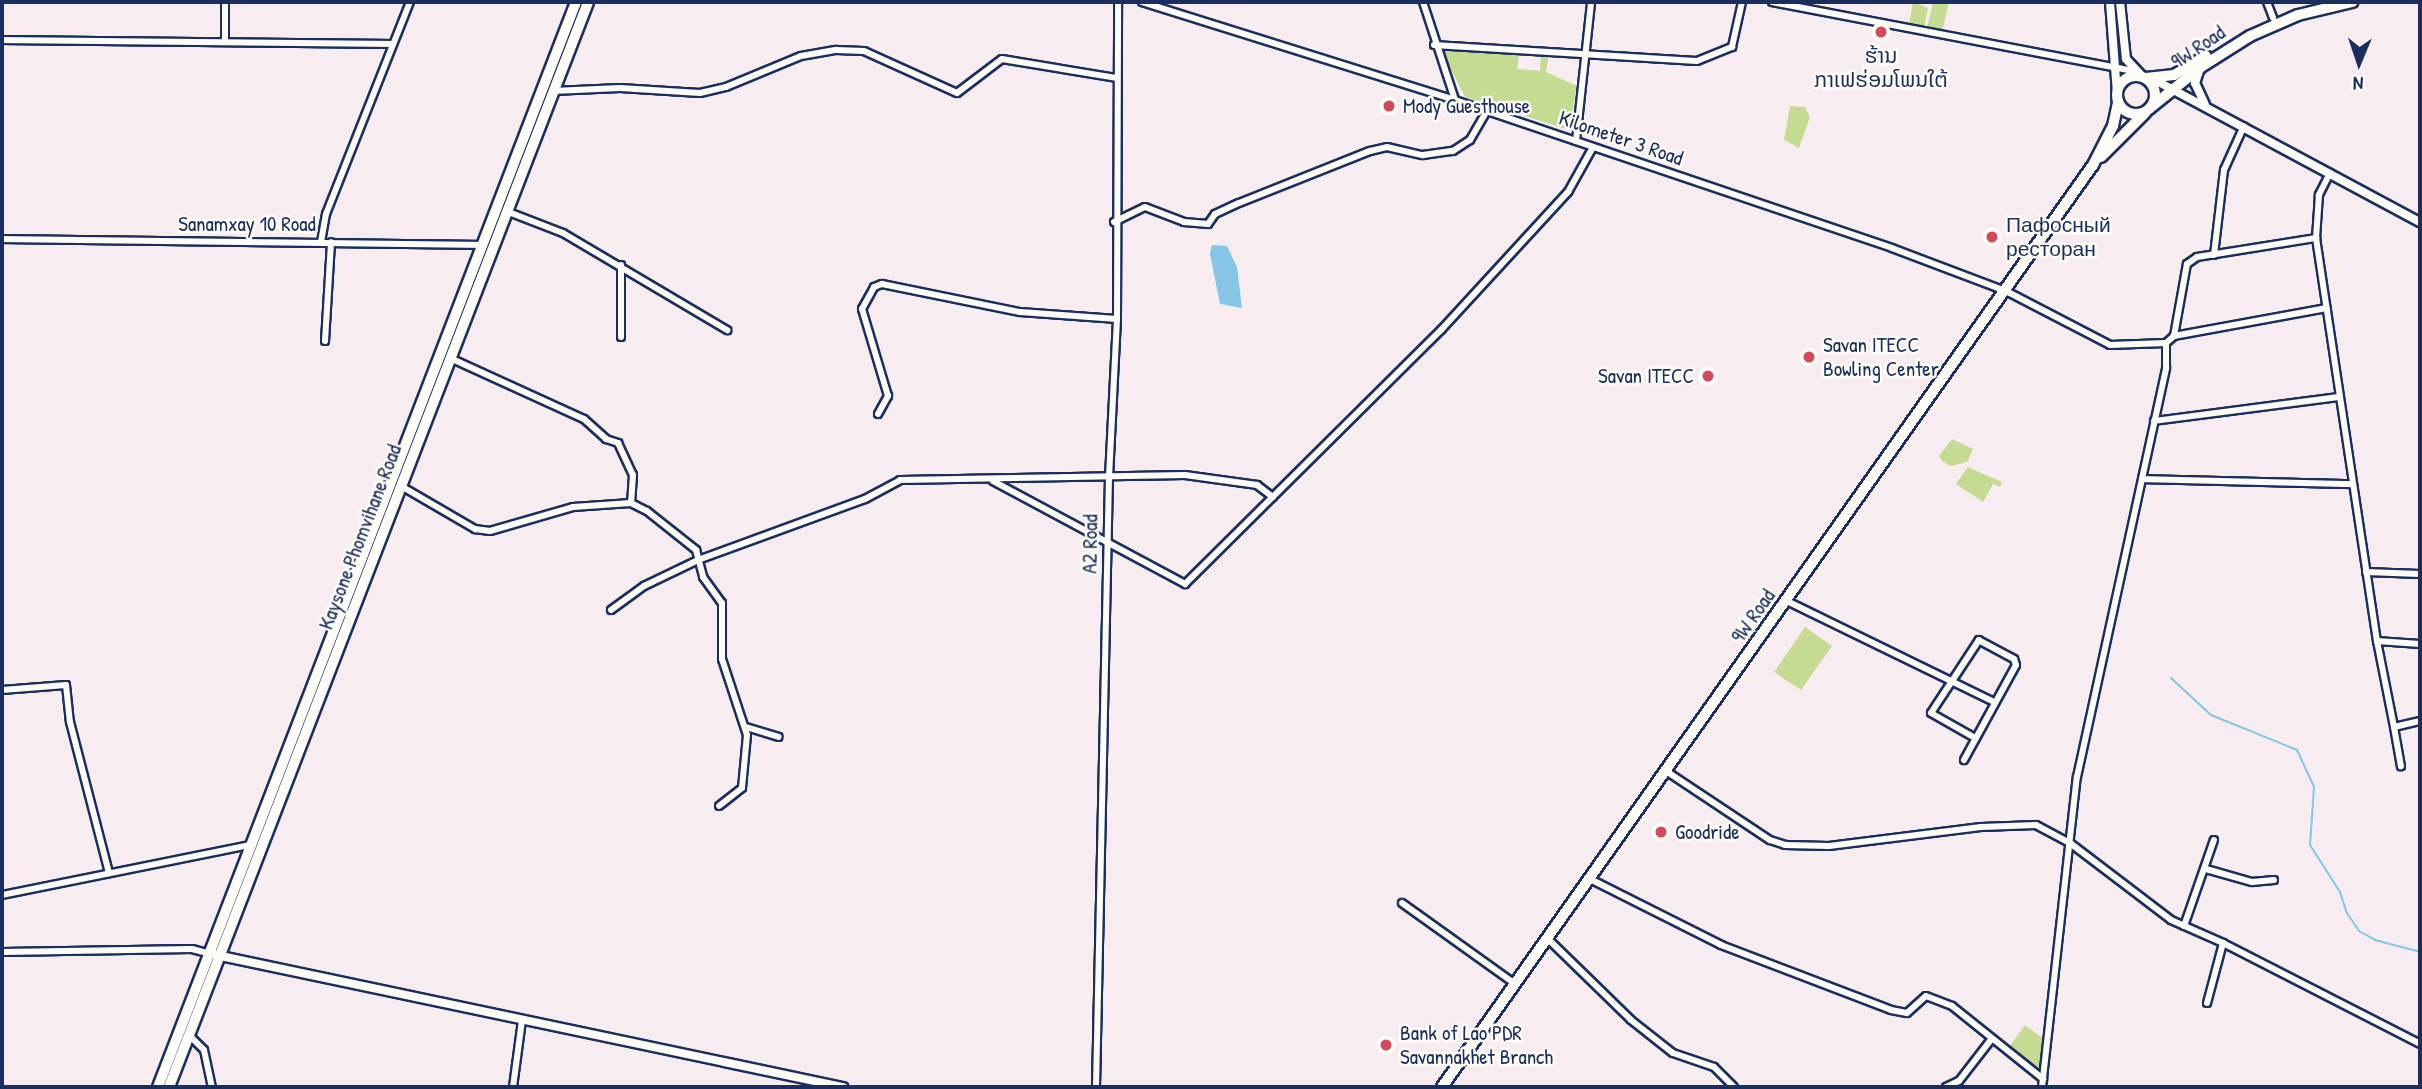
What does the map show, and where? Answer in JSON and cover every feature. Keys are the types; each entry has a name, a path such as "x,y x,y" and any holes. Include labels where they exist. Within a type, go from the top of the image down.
{"highway":[{"name":"Kaysone Phomvihane Road","path":"158,1087 401,486 450,358 486,246 506,211 552,91 576,17 576,2"},
{"name":"Kaysone Phomvihane Road","path":"169,1087 250,845 576,17 588,2"}],"main road":[{"name":"9W Road","path":"1442,1087 2094,165 2113,126 2118,97 2126,78 2183,71 2273,18 2320,2"},
{"name":"9W Road","path":"2094,165 2149,109 2223,48 2277,23 2352,2"},
{"name":"9W Road","path":"2144,76 2155,92 2149,109"},
{"path":"2118,97 2131,113 2149,109"}],"street":[{"path":"225,2 225,41"},
{"path":"321,242 327,214 410,2"},
{"name":"A2 Road","path":"1096,1087 1109,477 1117,319 1114,222 1118,2"},
{"name":"Kilometer 3 Road","path":"1142,2 1455,100 2006,291 2110,345 2166,344"},
{"path":"1423,2 1434,44 1455,100"},
{"path":"1576,141 1583,54 1591,2"},
{"path":"1434,44 1697,61 1721,55 1732,47 1742,2"},
{"path":"1772,2 2116,67 2144,76 2173,88 2420,222"},
{"path":"2110,2 2118,97"},
{"path":"2120,2 2123,49 2144,76"},
{"path":"2267,2 2273,18"},
{"path":"2,40 393,44"},
{"path":"552,91 620,88 700,93 726,87 800,56 836,50 864,51 891,67 957,93 1002,59 1117,78"},
{"path":"2201,66 2195,83 2207,106"},
{"path":"1114,222 1144,207 1184,222 1208,223 1215,214 1370,151 1406,148 1423,155 1453,151 1470,140 1487,111"},
{"path":"2214,255 2224,170 2244,127"},
{"path":"993,481 1185,584 1441,331 1569,192 1593,147"},
{"path":"2330,173 2319,195 2316,238 2377,641 2401,766"},
{"path":"506,211 563,233 727,330"},
{"path":"2042,1087 2077,777 2142,480 2166,344 2174,336 2190,259 2316,238"},
{"name":"Sanamxay 10 Road","path":"2,239 486,246"},
{"path":"326,341 331,242"},
{"path":"621,265 621,337"},
{"path":"878,414 888,396 862,309 873,287 882,284 1020,312 1117,319"},
{"path":"2174,336 2326,308"},
{"path":"450,358 584,419 606,439 618,443 633,475 631,503"},
{"path":"2154,421 2339,397"},
{"path":"611,610 644,586 698,560 865,499 900,480 993,481 1185,475 1257,485 1273,498"},
{"path":"2142,480 2352,484"},
{"path":"401,486 475,530 490,531 573,507 631,503 672,529 696,550 703,577 722,603 722,659 746,727 742,788 719,806"},
{"path":"2367,572 2420,574"},
{"path":"1787,601 1994,702"},
{"path":"1964,760 2016,665 2014,659 1979,640 1931,713 1975,738"},
{"path":"2377,641 2420,644"},
{"path":"2,690 66,685 70,722 109,873"},
{"path":"2394,727 2420,721"},
{"path":"746,727 779,737"},
{"path":"1666,771 1770,841 1785,845 1829,846 2021,823 2036,825 2070,843 2141,900 2184,926 2223,943 2420,1044"},
{"path":"2184,926 2214,840"},
{"path":"2,895 250,845"},
{"path":"2206,869 2252,882 2274,880"},
{"path":"1590,878 1721,945 1891,1010 1907,1013 1926,996 1940,1001 2043,1079"},
{"path":"1402,903 1515,984"},
{"path":"1547,939 1631,1020 1673,1053 1714,1067 1734,1087"},
{"path":"2207,1003 2223,943"},
{"path":"2,952 192,949 843,1087"},
{"path":"513,1087 522,1020"},
{"path":"188,1035 204,1050 212,1087"},
{"path":"1946,1087 1959,1081 1990,1041"}],"green space":[{"path":"1913,2 1928,8 1924,28 1909,25"},
{"path":"1949,2 1942,32 1927,28 1933,3"},
{"path":"1445,51 1549,55 1546,72 1577,86 1569,130 1465,97 1444,56","holes":["1519,55 1541,57 1540,71 1517,69"]},
{"path":"1790,106 1805,107 1810,117 1799,148 1784,140"},
{"path":"1952,439 1973,449 1967,462 1951,466 1942,461 1939,456"},
{"path":"1968,467 2002,482 2000,487 1993,484 1983,502 1956,484"},
{"path":"1805,627 1832,646 1801,690 1774,672"},
{"path":"2025,1025 2045,1040 2042,1070 2010,1046"}],"water":[{"path":"1212,245 1227,246 1237,267 1242,308 1220,304 1210,254"}],"waterway":[{"path":"2171,678 2211,715 2297,750 2314,787 2310,845 2340,892 2347,913 2359,931 2375,940 2420,952"}],"place":[{"name":"ຮ້ານ ກາເຟຮ່ອມໂພນໃຕ້","path":"1881,32"},
{"name":"Mody Guesthouse","path":"1389,106"},
{"name":"Пафосный ресторан","path":"1992,237"},
{"name":"Savan ITECC Bowling Center","path":"1809,357"},
{"name":"Savan ITECC","path":"1708,376"},
{"name":"Goodride","path":"1661,832"},
{"name":"Bank of Lao PDR Savannakhet Branch","path":"1386,1045"}]}
